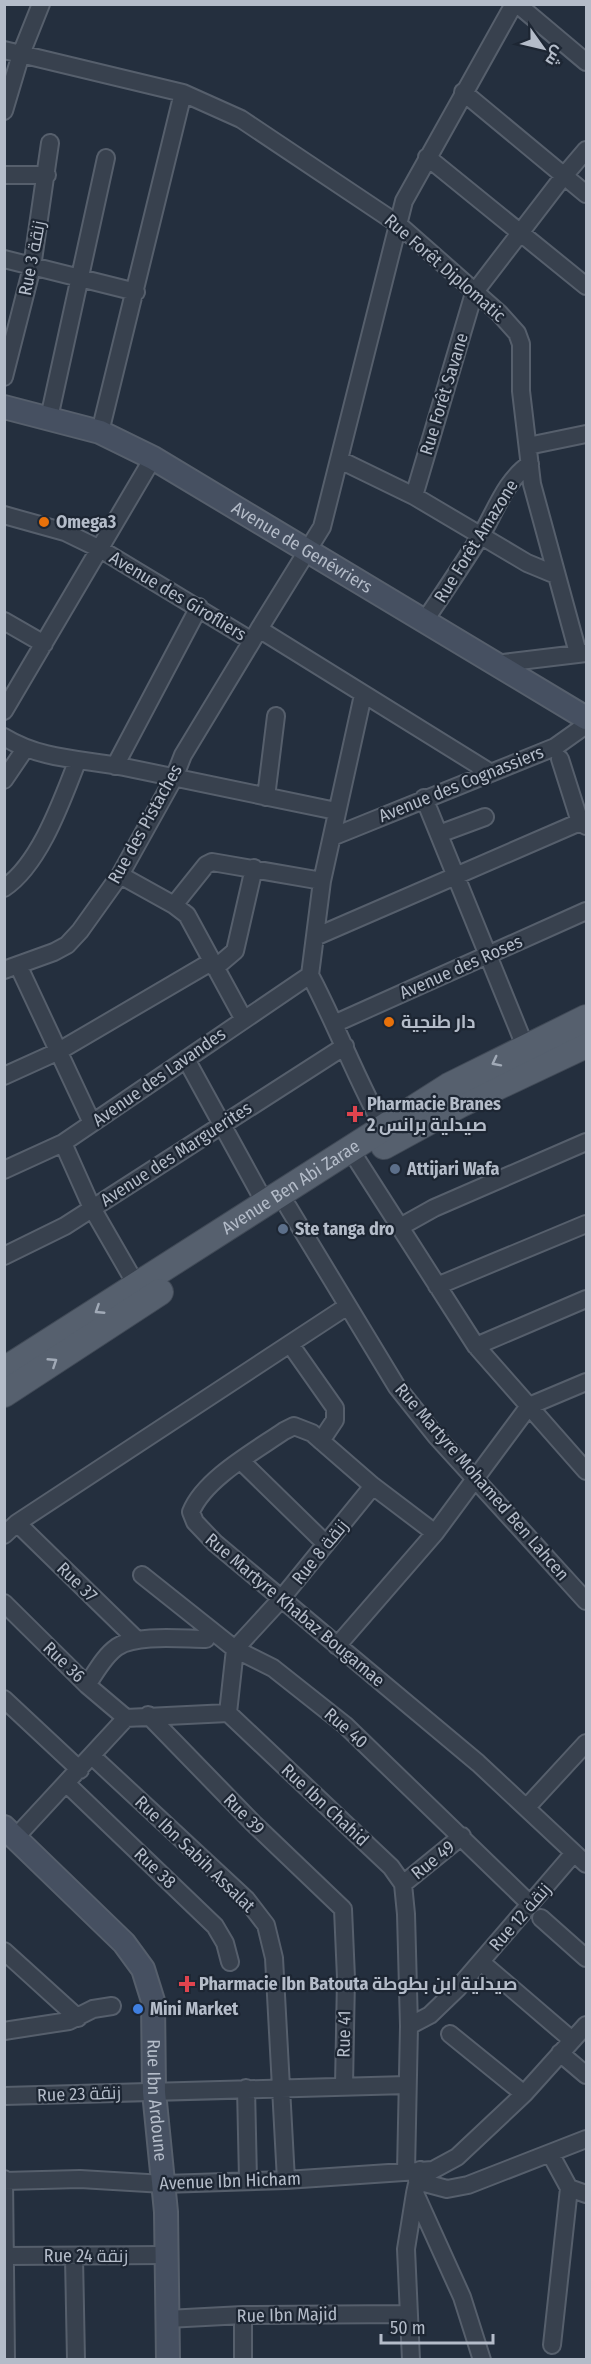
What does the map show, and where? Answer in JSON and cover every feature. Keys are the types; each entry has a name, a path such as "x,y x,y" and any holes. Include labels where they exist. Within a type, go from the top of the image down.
{"main road":[{"name":"Avenue Ben Abi Zarae","path":"530,1057 586,1018"},
{"name":"Avenue Ben Abi Zarae","path":"4,1370 137,1286 276,1205 356,1155 387,1135 449,1086 530,1057 586,1045"},
{"name":"Avenue Ben Abi Zarae","path":"4,1394 276,1205"}],"street":[{"path":"4,111 21,54 41,4"},
{"path":"515,4 586,62"},
{"name":"Rue des Pistaches","path":"11,968 67,945 80,931 120,875 174,778 183,755 322,527 404,201 515,4"},
{"name":"Rue Forêt Diplomatic","path":"4,50 183,93 241,119 398,224 504,319 517,333 521,344 521,391 532,484 556,574 582,653"},
{"path":"100,432 183,93"},
{"path":"464,93 586,194"},
{"name":"Rue 3 زنقة","path":"4,376 32,267 50,143"},
{"name":"Rue Forêt Savane","path":"414,496 474,293 586,150"},
{"path":"427,157 586,286"},
{"path":"49,418 106,158"},
{"path":"4,175 47,175"},
{"path":"4,259 136,292"},
{"name":"Avenue de Genévriers","path":"4,407 100,432 153,458 586,718"},
{"path":"528,446 586,434"},
{"path":"4,711 153,458"},
{"path":"340,460 414,496 527,563 556,574"},
{"name":"Rue Forêt Amazone","path":"425,620 480,537 507,489 522,469 530,464"},
{"name":"Avenue des Girofliers","path":"4,515 65,532 100,549 199,607 256,635 363,695 490,774"},
{"path":"115,766 199,607"},
{"path":"4,621 44,644"},
{"path":"495,664 582,653"},
{"path":"363,695 322,881 310,975 336,1023 387,1135"},
{"path":"266,797 276,716"},
{"name":"Avenue des Cognassiers","path":"332,837 555,747 586,725"},
{"path":"4,737 25,749 77,762 115,766 336,811"},
{"path":"4,780 25,749"},
{"path":"315,937 455,876 583,824 560,759"},
{"path":"4,888 24,869 35,851 60,807 77,762"},
{"path":"424,798 530,1057"},
{"path":"439,834 485,817"},
{"path":"174,905 206,865 219,862 322,881"},
{"path":"4,1076 58,1051 235,951 254,868"},
{"path":"120,875 174,905 187,915 243,1018"},
{"name":"Avenue des Roses","path":"336,1023 586,911"},
{"path":"11,968 58,1051 92,1124"},
{"name":"Avenue des Lavandes","path":"4,1170 63,1143 243,1018 310,975"},
{"name":"Avenue des Marguerites","path":"4,1256 40,1240 92,1208 345,1046"},
{"name":"Rue Martyre Mohamed Ben Lahcen","path":"186,1059 220,1124 346,1307 397,1387 476,1479 586,1600"},
{"path":"400,1227 434,1208 586,1142"},
{"path":"63,1143 92,1208 137,1286"},
{"path":"356,1155 476,1346 586,1471"},
{"path":"437,1286 586,1224"},
{"path":"476,1346 586,1299"},
{"path":"10,1529 346,1307"},
{"path":"290,1344 335,1408 336,1420 321,1441"},
{"path":"337,1646 435,1533 529,1406 586,1382"},
{"name":"Rue Martyre Khabaz Bougamae","path":"435,1533 373,1486 306,1429 294,1426 202,1492 194,1505 192,1517 214,1543 527,1807 580,1859"},
{"path":"242,1462 326,1544"},
{"name":"Rue 8 زنقة","path":"235,1649 281,1599 373,1486"},
{"name":"Rue 37","path":"10,1529 137,1640"},
{"name":"Rue 40","path":"142,1575 235,1649 273,1668 345,1725 586,1958"},
{"name":"Rue 36","path":"4,1603 87,1685 126,1718"},
{"path":"87,1685 114,1650 137,1640 206,1639"},
{"path":"10,1832 67,1784 126,1718 148,1715 228,1713 235,1649"},
{"path":"4,1700 80,1770"},
{"name":"Rue Ibn Chahid","path":"228,1713 391,1867 403,1884"},
{"name":"Rue 39","path":"148,1715 252,1823 343,1909"},
{"path":"527,1807 584,1752"},
{"name":"Rue Ibn Sabih Assalat","path":"92,1756 246,1899 266,1925 274,1958 286,2180"},
{"name":"Rue 38","path":"67,1784 215,1926 225,1943 230,1962"},
{"name":"Rue Ibn Ardoune","path":"10,1832 124,1943 143,1969 153,2001 154,2092 164,2184 168,2360"},
{"name":"Rue 49","path":"403,1884 462,1836"},
{"name":"Rue 12 زنقة","path":"410,2026 440,2006 481,1962 536,1911 580,1859"},
{"path":"403,1884 410,2026 407,2085 414,2179 406,2249 411,2360"},
{"name":"Rue 41","path":"343,1909 346,1978 344,2086"},
{"path":"4,1951 78,2018"},
{"path":"481,1962 572,2040"},
{"path":"4,2031 78,2018 93,2009 112,2006"},
{"path":"414,2179 446,2165 524,2094 586,2025"},
{"path":"450,2034 524,2094"},
{"path":"560,2053 586,2075"},
{"name":"Rue 23 زنقة","path":"4,2096 407,2085"},
{"path":"246,2088 248,2180"},
{"path":"414,2179 447,2188 468,2185 551,2155 586,2139"},
{"path":"551,2155 569,2188 552,2344"},
{"name":"Avenue Ibn Hicham","path":"5,2180 80,2179 164,2184 248,2180 414,2179"},
{"path":"414,2179 462,2297 482,2360"},
{"path":"5,2180 6,2360"},
{"path":"569,2188 586,2194"},
{"name":"Rue 24 زنقة","path":"5,2256 166,2255"},
{"path":"74,2257 76,2360"},
{"name":"Rue Ibn Majid","path":"167,2319 243,2315 408,2314"},
{"path":"243,2315 243,2360"}],"place":[{"name":"Omega3","path":"44,522"},
{"name":"دار طنجية","path":"389,1022"},
{"name":"Pharmacie Branes 2 صيدلية برانس","path":"355,1114"},
{"name":"Attijari Wafa","path":"395,1169"},
{"name":"Ste tanga dro","path":"283,1229"},
{"name":"Pharmacie Ibn Batouta صيدلية ابن بطوطة","path":"187,1984"},
{"name":"Mini Market","path":"138,2009"}]}
